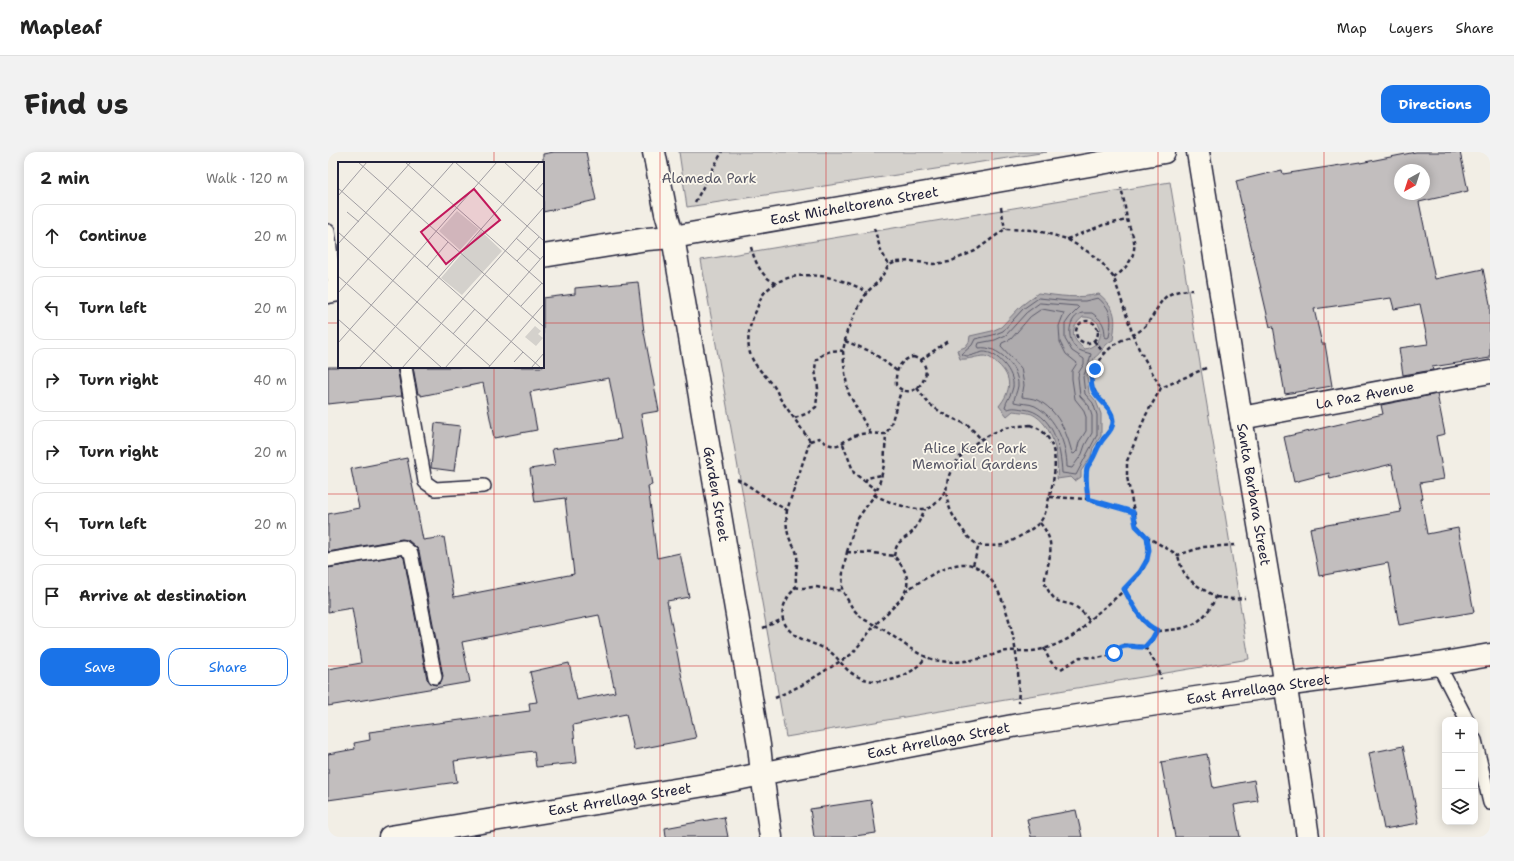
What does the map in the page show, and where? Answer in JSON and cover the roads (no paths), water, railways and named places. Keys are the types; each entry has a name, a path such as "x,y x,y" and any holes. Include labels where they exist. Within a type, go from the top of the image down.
{"street":[{"name":"Garden Street","path":"654,152 666,213 673,237 758,737 771,837"},
{"name":"East Micheltorena Street","path":"544,256 646,239 673,237 1164,152"},
{"name":"Santa Barbara Street","path":"1198,152 1286,685 1308,837"},
{"name":"La Paz Avenue","path":"1241,418 1490,372"},
{"name":"East Arrellaga Street","path":"390,837 762,774 1018,725 1438,664 1490,655"}],"lane":[{"path":"328,230 334,290"},
{"path":"405,368 425,482 435,489 484,486"},
{"path":"328,560 403,547 411,553 435,677"},
{"path":"1438,664 1465,717"},
{"path":"1478,753 1490,803"}],"water":[{"path":"1038,293 1076,297 1099,294 1109,304 1114,314 1115,326 1113,340 1107,344 1094,358 1092,368 1087,376 1089,393 1096,401 1101,414 1101,436 1093,448 1091,457 1081,471 1081,477 1075,481 1071,477 1057,479 1057,461 1054,442 1045,426 1039,419 1032,414 1025,412 1013,411 1007,416 999,406 1006,395 1009,385 1003,369 992,359 985,356 960,359 957,350 965,347 969,342 970,336 992,331 1001,327 1021,306","holes":["1083,317 1091,318 1100,326 1101,332 1097,342 1085,349 1077,342 1074,330 1075,325"]}],"park label":[{"name":"Alameda Park","path":"709,178"},
{"name":"Alice Keck Park Memorial Gardens","path":"975,456"}]}
